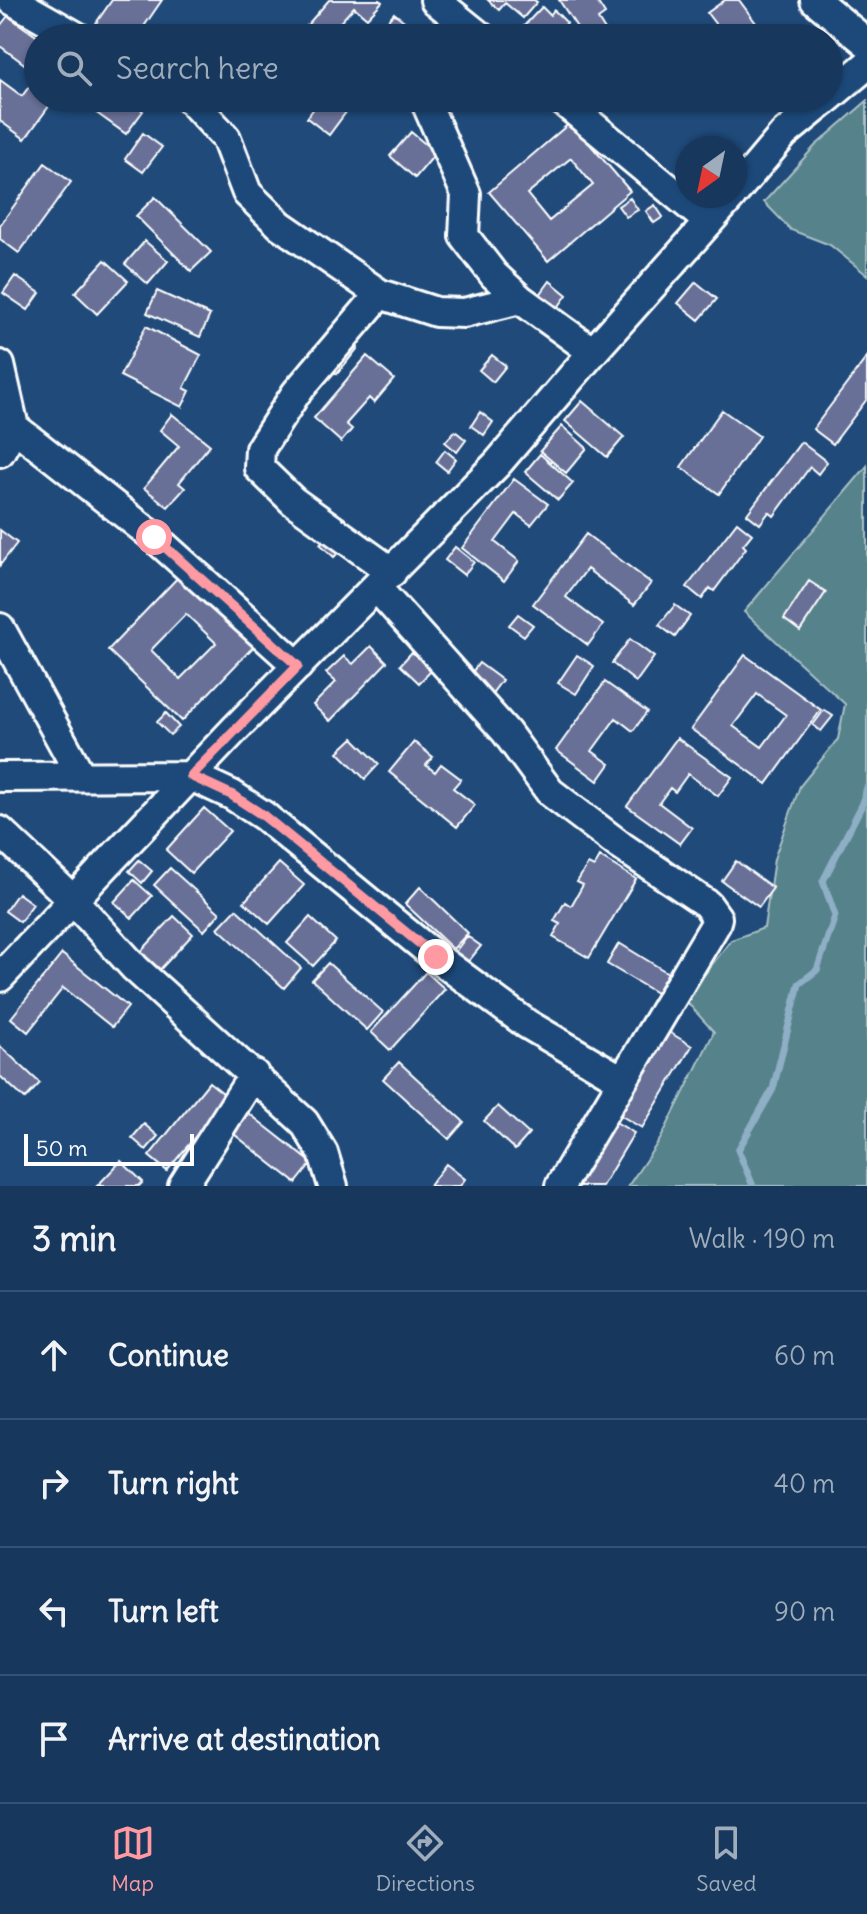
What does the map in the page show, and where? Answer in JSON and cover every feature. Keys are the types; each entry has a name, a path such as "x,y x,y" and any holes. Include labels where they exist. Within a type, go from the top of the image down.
{"street":[{"path":"12,0 54,24"},
{"path":"435,0 458,24"},
{"path":"815,0 867,43"},
{"path":"843,86 867,65"},
{"path":"202,112 226,138 247,193 280,225 380,294 436,312 464,313 520,299"},
{"path":"430,112 466,194 464,236 494,275 520,299 593,352"},
{"path":"576,112 709,222"},
{"path":"747,178 784,134 812,112"},
{"path":"0,977 191,776 497,464 721,208"},
{"path":"380,294 296,393 260,449 259,468 384,579 550,792 621,846 707,904 717,918 560,1186"},
{"path":"0,365 7,424 0,452"},
{"path":"7,424 154,537 298,666"},
{"path":"0,628 81,776"},
{"path":"0,777 191,776 232,795 264,816 436,957 527,1024 622,1080"},
{"path":"0,831 73,900 135,968 304,1122 323,1153 333,1186"},
{"path":"183,1186 254,1074"}],"green space":[{"path":"867,101 867,275 830,245 791,230 764,202 815,146"},
{"path":"867,466 867,1186 628,1186 661,1138 714,1032 685,1000 731,940 764,928 774,859 800,786 838,739 845,704 744,612"}],"building":[{"path":"112,0 162,0 146,24 96,23"},
{"path":"329,0 382,2 367,18 354,7 339,24 308,24"},
{"path":"488,0 537,2 523,18 505,3 499,10"},
{"path":"559,0 596,0 605,14 598,19 601,24 575,24"},
{"path":"725,0 739,0 757,24 715,24 707,13"},
{"path":"542,7 550,15 554,10 567,23 566,24 526,24"},
{"path":"394,13 408,24 385,24"},
{"path":"8,16 24,27 24,64 0,46 0,26"},
{"path":"0,80 22,96 24,93 24,112 45,112 25,139 0,121"},
{"path":"95,112 142,112 126,134"},
{"path":"311,112 346,112 329,135 307,118"},
{"path":"571,122 630,191 548,261 489,192","holes":["571,158 593,185 549,221 527,194"]},
{"path":"411,132 436,153 415,178 390,156"},
{"path":"143,133 162,147 143,172 125,159"},
{"path":"45,163 71,182 19,253 0,239 0,225"},
{"path":"155,197 211,252 191,271 136,216"},
{"path":"630,198 638,210 626,217 618,206"},
{"path":"655,205 663,217 654,223 646,211"},
{"path":"145,241 168,261 148,284 125,264"},
{"path":"105,260 128,281 97,314 75,293"},
{"path":"15,276 40,293 28,310 3,293"},
{"path":"550,281 567,295 556,310 539,296"},
{"path":"696,282 717,299 699,320 678,303"},
{"path":"157,291 210,315 200,337 147,313"},
{"path":"146,326 201,355 184,388 190,391 182,407 120,376"},
{"path":"348,340 358,348 337,374 327,366"},
{"path":"492,355 506,366 493,382 479,370"},
{"path":"367,356 394,379 374,403 369,398 346,424 352,429 341,442 314,418"},
{"path":"867,357 867,399 833,444 813,429"},
{"path":"582,401 624,437 607,457 565,421"},
{"path":"722,410 759,436 719,494 681,467"},
{"path":"480,412 493,422 484,435 471,426"},
{"path":"172,414 210,445 179,483 185,488 168,507 144,488 179,446 160,430"},
{"path":"562,426 587,448 566,473 540,451"},
{"path":"455,431 466,440 457,452 445,442"},
{"path":"801,442 827,462 818,474 810,467 774,516 769,512 760,524 747,514"},
{"path":"445,450 456,459 447,471 436,462"},
{"path":"540,454 573,483 558,500 525,472"},
{"path":"514,479 548,504 531,525 516,514 495,542 519,561 504,581 462,548"},
{"path":"737,522 752,534 743,545 746,548 714,591 710,588 702,599 687,587"},
{"path":"0,530 17,543 0,565"},
{"path":"329,534 343,548 334,557 320,544"},
{"path":"586,534 651,583 634,605 587,569 566,597 603,625 588,645 533,604"},
{"path":"455,547 474,562 464,575 445,560"},
{"path":"184,571 258,642 182,721 108,650","holes":["186,614 216,643 180,679 151,650"]},
{"path":"809,581 826,592 800,631 784,619"},
{"path":"675,605 690,616 675,637 659,625"},
{"path":"518,614 533,625 524,636 509,625"},
{"path":"630,639 654,657 636,682 612,663"},
{"path":"371,646 387,662 330,721 313,705 336,682 326,673 344,656 353,664"},
{"path":"412,652 432,670 419,683 400,665"},
{"path":"577,655 594,666 576,694 558,683"},
{"path":"745,655 821,710 767,784 691,729","holes":["757,694 786,715 762,747 733,726"]},
{"path":"479,663 502,680 490,696 467,679"},
{"path":"605,682 647,712 633,731 616,718 592,751 610,764 598,781 556,750"},
{"path":"824,710 833,716 821,731 813,725"},
{"path":"166,713 179,727 170,735 157,722"},
{"path":"353,738 379,764 365,779 338,752"},
{"path":"677,738 732,777 718,796 688,774 675,792 670,788 659,803 692,828 680,844 627,806"},
{"path":"414,742 433,757 426,765 435,772 441,764 461,779 453,788 475,805 457,827 389,772"},
{"path":"204,808 230,831 191,873 166,850"},
{"path":"600,857 636,879 589,958 553,937 560,924 554,921 565,902 571,906 583,885 577,882 588,864 594,867"},
{"path":"139,860 152,871 142,883 129,871"},
{"path":"736,861 773,888 759,907 722,881"},
{"path":"279,863 304,885 269,924 244,902"},
{"path":"170,868 220,913 204,931 154,885"},
{"path":"134,880 152,896 132,918 114,902"},
{"path":"420,887 468,933 453,949 405,904"},
{"path":"18,893 33,904 20,922 5,911"},
{"path":"236,909 301,968 284,988 218,928"},
{"path":"174,916 193,934 155,975 135,958"},
{"path":"310,917 336,941 313,966 287,943"},
{"path":"467,936 481,946 468,962 455,952"},
{"path":"619,943 668,973 656,993 607,964"},
{"path":"62,954 128,1007 112,1027 63,988 28,1032 11,1018"},
{"path":"328,963 383,1012 367,1030 312,980"},
{"path":"426,972 445,989 390,1050 371,1032"},
{"path":"669,1032 692,1046 642,1128 618,1114"},
{"path":"0,1046 40,1083 25,1099 0,1076"},
{"path":"399,1062 464,1122 449,1139 383,1079"},
{"path":"209,1082 228,1097 167,1171 149,1156"},
{"path":"498,1106 529,1134 515,1150 484,1121"},
{"path":"241,1107 312,1163 296,1183 225,1127"},
{"path":"614,1121 634,1133 602,1186 574,1186"},
{"path":"144,1124 158,1136 146,1150 132,1138"},
{"path":"121,1161 143,1182 139,1186 97,1186"},
{"path":"446,1164 465,1179 460,1186 429,1186"}],"waterway":[{"path":"753,1186 738,1150 773,1089 799,984 817,970 835,916 823,881 863,803 867,787"}],"route":[{"path":"154,537 298,666 191,776 232,795 264,816 436,957"}]}
